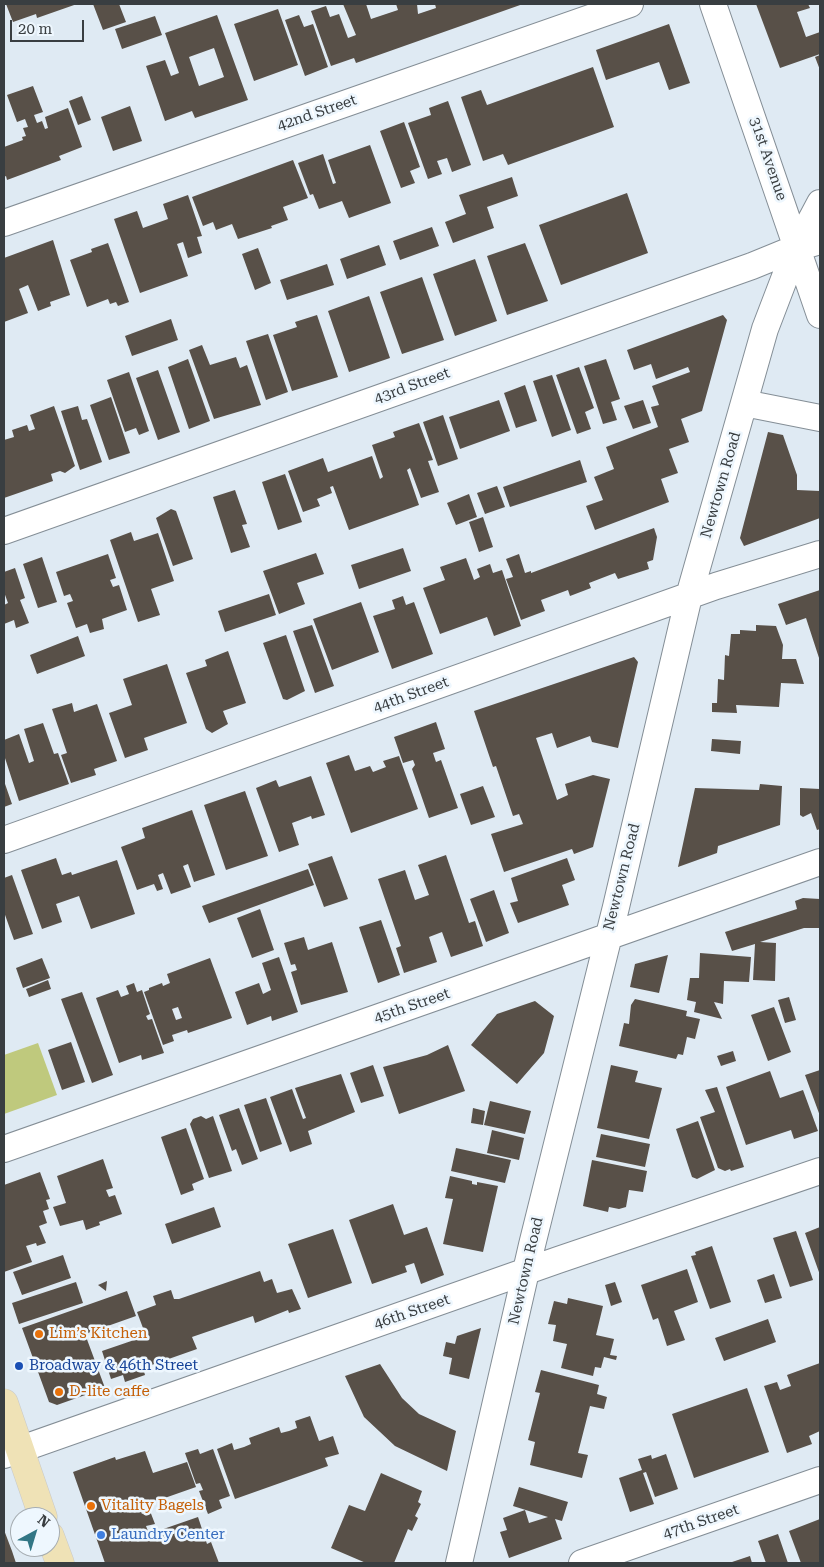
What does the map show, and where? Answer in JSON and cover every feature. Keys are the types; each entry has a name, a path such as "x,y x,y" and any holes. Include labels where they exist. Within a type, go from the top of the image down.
{"main road":[{"path":"4,1403 12,1452 38,1507"}],"street":[{"name":"42nd Street","path":"4,222 630,4"},
{"name":"31st Avenue","path":"714,4 783,204 808,244 820,315"},
{"name":"Newtown Road","path":"459,1563 526,1272 689,596 766,329 808,244 820,203"},
{"name":"43rd Street","path":"4,531 808,244"},
{"path":"744,403 820,418"},
{"name":"44th Street","path":"4,840 689,596 820,554"},
{"name":"45th Street","path":"4,1149 820,862"},
{"name":"46th Street","path":"12,1452 820,1171"},
{"name":"47th Street","path":"582,1563 820,1480"}],"green space":[{"path":"38,1043 57,1095 4,1114 4,1055"}],"building":[{"path":"6,4 77,4 37,18 36,14 13,22"},
{"path":"93,4 119,4 126,22 103,30"},
{"path":"343,4 366,4 371,19 398,10 396,4 417,4 418,14 436,8 435,4 523,4 356,63 354,58 331,66 311,11 326,6 330,17 339,14 348,38 356,35"},
{"path":"756,4 808,4 810,8 797,12 806,37 820,32 820,54 780,68"},
{"path":"278,9 298,65 254,81 234,24"},
{"path":"217,15 248,100 195,118 192,111 165,121 146,66 165,60 171,76 179,73 165,33","holes":["214,48 224,77 199,86 189,57"]},
{"path":"299,15 304,27 313,24 328,67 305,76 285,20"},
{"path":"155,16 162,35 122,49 115,29"},
{"path":"669,24 690,83 669,90 659,62 606,80 596,50"},
{"path":"820,55 820,70 815,57"},
{"path":"593,67 614,127 508,165 503,154 483,161 461,97 481,90 487,105"},
{"path":"33,86 43,112 34,115 37,123 42,121 45,129 48,128 45,117 68,108 82,147 59,156 61,160 7,180 6,176 4,177 4,147 23,140 22,137 26,136 23,128 28,127 25,119 17,122 7,95"},
{"path":"82,96 91,120 78,125 69,101"},
{"path":"448,101 471,165 452,172 447,158 437,161 442,174 428,179 408,123 431,115 429,108"},
{"path":"130,106 142,141 113,151 101,117"},
{"path":"404,122 420,167 410,171 415,183 401,188 380,131"},
{"path":"370,145 391,203 349,218 342,201 319,209 313,194 310,195 298,163 323,154 333,184 336,183 328,160"},
{"path":"293,160 308,198 283,207 288,220 271,226 272,228 238,239 232,224 216,230 213,222 203,226 192,197"},
{"path":"512,177 518,196 487,207 494,228 453,243 445,222 466,214 459,195"},
{"path":"627,193 648,253 561,285 539,225"},
{"path":"188,195 202,236 197,237 202,253 188,258 183,242 177,244 188,276 140,293 114,219 137,211 143,228 168,219 163,204"},
{"path":"432,227 439,246 400,260 393,241"},
{"path":"53,240 70,295 50,302 51,306 38,311 28,285 19,289 28,313 4,322 4,258"},
{"path":"108,243 129,302 118,306 116,302 110,304 108,299 87,307 70,260 92,252 91,249"},
{"path":"525,243 548,301 507,315 487,256"},
{"path":"379,245 386,265 347,279 340,259"},
{"path":"258,248 271,283 255,290 242,254"},
{"path":"475,259 497,321 455,336 433,274"},
{"path":"327,264 334,285 287,300 280,280"},
{"path":"422,277 444,340 402,354 380,292"},
{"path":"369,296 390,358 349,372 328,311"},
{"path":"317,315 338,377 292,391 273,335 297,327 295,322"},
{"path":"723,315 727,320 702,411 681,419 689,442 669,449 678,473 661,479 669,502 595,530 586,506 603,500 594,477 614,469 606,447 658,427 651,407 659,405 652,386 690,372 688,367 656,379 651,364 634,370 627,350"},
{"path":"171,319 178,340 132,356 125,336"},
{"path":"268,334 288,392 266,400 246,341"},
{"path":"202,345 210,365 236,357 240,368 247,365 261,405 214,419 189,350"},
{"path":"188,359 210,421 189,429 168,367"},
{"path":"606,359 620,399 611,402 617,420 603,424 584,366"},
{"path":"579,367 594,408 585,412 591,429 577,434 556,375"},
{"path":"158,370 180,432 158,440 136,378"},
{"path":"129,372 149,431 139,435 136,428 125,432 107,380"},
{"path":"552,375 571,430 552,437 533,381"},
{"path":"525,385 537,421 516,428 504,393"},
{"path":"111,397 130,453 109,460 90,405"},
{"path":"499,400 510,431 460,449 449,417"},
{"path":"643,400 651,423 633,429 624,406"},
{"path":"54,406 75,466 65,473 60,471 51,474 53,481 4,498 4,440 14,437 12,430 27,425 29,431 35,429 30,415"},
{"path":"78,406 82,420 87,419 102,462 80,470 61,411"},
{"path":"443,415 458,459 438,466 423,422"},
{"path":"419,423 433,460 428,461 439,492 421,498 410,468 407,470 419,505 349,530 333,486 330,487 332,493 317,499 320,506 303,512 288,471 323,458 328,472 372,456 380,479 383,477 372,445 395,437 393,432"},
{"path":"768,432 783,435 797,475 797,490 820,491 820,518 744,546 740,538"},
{"path":"580,460 587,482 510,507 503,487"},
{"path":"285,474 302,522 278,530 262,482"},
{"path":"497,486 505,507 485,514 477,493"},
{"path":"235,490 247,524 242,525 250,547 231,553 213,497"},
{"path":"469,494 477,517 456,525 447,503"},
{"path":"171,509 176,511 193,559 173,566 156,518"},
{"path":"483,517 493,547 479,552 469,522"},
{"path":"654,528 657,537 653,560 647,562 649,569 618,579 615,573 589,583 591,588 570,596 568,590 541,600 545,611 521,620 506,579 513,577 506,559 519,554 525,573 531,571 531,573"},
{"path":"131,532 134,541 158,533 174,581 151,589 160,615 138,622 110,540"},
{"path":"403,548 411,571 359,589 351,565"},
{"path":"316,553 324,574 297,583 305,604 279,614 263,571"},
{"path":"108,554 116,578 110,580 113,587 119,585 127,610 102,619 104,629 90,633 87,624 76,628 67,603 73,601 70,594 64,596 56,572"},
{"path":"42,557 57,602 38,608 23,564"},
{"path":"466,558 474,580 480,577 477,569 490,564 493,573 502,570 521,626 494,636 487,617 440,634 423,588 445,580 440,567"},
{"path":"15,568 25,598 20,600 29,623 16,628 14,620 4,624 4,605 8,603 4,592 4,572"},
{"path":"820,590 820,661 806,618 786,625 778,604"},
{"path":"269,594 276,615 225,632 218,611"},
{"path":"403,596 406,605 414,602 433,654 392,669 373,616 395,609 392,600"},
{"path":"361,602 379,652 332,670 313,619"},
{"path":"312,625 334,686 315,693 293,631"},
{"path":"756,625 776,626 783,645 782,659 796,659 804,684 781,683 779,707 736,705 737,713 712,712 712,703 717,703 718,679 724,680 725,655 729,656 731,634 740,634 740,630 756,631"},
{"path":"286,635 305,691 287,700 283,699 263,643"},
{"path":"78,636 85,656 37,674 30,655"},
{"path":"228,651 246,703 223,711 228,724 212,733 206,729 186,673 207,666 205,660"},
{"path":"634,657 638,662 618,748 592,742 590,736 557,748 552,733 536,738 557,800 568,795 565,784 593,775 610,779 593,847 574,854 572,849 504,872 491,834 523,824 519,814 513,816 496,766 493,767 474,711"},
{"path":"167,664 187,723 144,738 148,750 125,758 109,713 132,705 123,679"},
{"path":"72,703 74,712 97,704 117,761 94,769 96,775 71,783 61,755 67,753 52,709"},
{"path":"436,722 445,749 433,753 436,762 441,760 458,808 429,818 412,769 415,765 413,760 403,763 394,737"},
{"path":"43,723 54,754 58,753 69,784 19,801 4,755 4,740 19,734 29,763 34,761 24,729"},
{"path":"712,739 741,741 740,754 711,751"},
{"path":"349,755 355,771 370,766 373,772 386,767 383,761 399,756 418,809 351,833 326,763"},
{"path":"311,776 325,815 312,819 311,816 292,823 299,845 279,852 256,788 276,780 279,787"},
{"path":"4,781 12,804 4,807"},
{"path":"760,784 782,786 780,825 718,846 717,853 678,867 695,788 759,790"},
{"path":"483,786 495,817 471,825 460,794"},
{"path":"800,788 820,789 820,829 817,830 811,813 803,817 800,815"},
{"path":"245,791 268,856 226,870 204,805"},
{"path":"192,810 215,875 194,882 188,864 183,866 191,887 171,894 163,873 158,875 163,889 157,891 154,884 137,890 121,847 145,838 142,828"},
{"path":"446,855 469,923 475,921 483,946 451,957 442,932 429,937 437,962 404,973 396,948 401,946 378,879 405,870 415,900 429,895 418,865"},
{"path":"332,856 348,899 324,907 308,864"},
{"path":"56,858 62,875 71,872 72,875 117,860 135,914 91,929 79,896 56,904 62,922 42,929 21,870"},
{"path":"567,858 575,880 562,885 569,905 518,923 510,903 518,901 511,878"},
{"path":"308,869 314,885 209,923 202,906"},
{"path":"12,875 33,934 14,940 4,912 4,878"},
{"path":"494,890 509,933 486,942 470,899"},
{"path":"803,898 820,899 820,928 804,928 760,942 776,943 775,981 753,980 755,944 732,951 725,932 797,909 795,901"},
{"path":"260,909 274,950 252,958 237,918"},
{"path":"381,920 400,975 378,983 359,927"},
{"path":"304,937 308,950 332,942 348,992 301,1005 291,972 297,970 295,964 291,965 284,943"},
{"path":"700,953 751,957 749,982 724,981 723,1004 714,1002 722,1019 694,1012 696,1002 687,1000 690,978 699,978"},
{"path":"668,955 659,993 630,987 635,964"},
{"path":"279,957 298,1012 272,1021 271,1016 247,1025 235,992 259,983 263,994 271,990 262,963"},
{"path":"42,958 50,978 23,988 16,968"},
{"path":"210,958 232,1018 188,1033 187,1030 172,1035 174,1041 163,1045 144,992 162,983 163,986 170,983 167,974","holes":["178,1007 182,1018 176,1020 172,1009"]},
{"path":"48,980 51,989 29,997 26,989"},
{"path":"134,983 137,992 142,990 150,1014 146,1016 148,1020 152,1019 164,1053 142,1060 141,1055 119,1063 96,998 118,990 121,997 129,994 126,986"},
{"path":"82,992 113,1075 92,1083 61,999"},
{"path":"789,997 796,1020 785,1023 778,1000"},
{"path":"635,999 687,1011 686,1016 700,1019 695,1039 687,1037 683,1055 678,1054 676,1059 619,1046 624,1023 629,1024 631,1005"},
{"path":"535,1001 554,1016 544,1053 517,1084 471,1045 497,1014"},
{"path":"774,1007 791,1052 768,1061 751,1015"},
{"path":"71,1042 85,1082 62,1090 48,1050"},
{"path":"448,1045 465,1091 399,1114 383,1067 427,1055"},
{"path":"733,1051 736,1061 721,1066 717,1056"},
{"path":"373,1065 384,1096 361,1103 350,1073"},
{"path":"611,1065 638,1071 635,1082 662,1088 649,1139 597,1128"},
{"path":"820,1070 820,1116 805,1075"},
{"path":"770,1071 780,1098 803,1090 818,1131 794,1139 791,1130 746,1145 726,1087"},
{"path":"341,1074 355,1112 308,1131 312,1144 290,1152 270,1097 292,1089 303,1119 306,1118 295,1088"},
{"path":"717,1087 744,1167 731,1171 730,1169 725,1171 718,1168 700,1117 715,1112 705,1090"},
{"path":"266,1098 282,1144 260,1152 244,1105"},
{"path":"490,1101 531,1111 525,1134 484,1125"},
{"path":"239,1108 258,1159 242,1165 236,1149 232,1151 219,1115"},
{"path":"473,1108 485,1111 483,1125 471,1123"},
{"path":"201,1116 206,1119 213,1116 232,1171 209,1178 190,1124 193,1119"},
{"path":"698,1121 715,1170 697,1179 692,1177 676,1129"},
{"path":"186,1128 204,1179 192,1184 194,1190 181,1195 161,1137"},
{"path":"492,1130 524,1138 519,1160 487,1153"},
{"path":"601,1134 650,1144 645,1167 596,1157"},
{"path":"456,1148 511,1160 505,1183 451,1171"},
{"path":"103,1159 113,1188 106,1190 109,1197 115,1195 122,1214 99,1222 100,1225 86,1230 83,1220 60,1226 53,1207 66,1203 57,1176"},
{"path":"592,1160 647,1171 643,1192 629,1190 626,1207 619,1209 609,1207 608,1212 583,1206"},
{"path":"40,1172 50,1199 46,1200 49,1209 43,1211 47,1223 39,1226 46,1243 37,1246 36,1243 26,1246 32,1262 4,1272 4,1185"},
{"path":"450,1176 472,1181 472,1184 477,1185 477,1182 498,1186 483,1252 443,1244 453,1199 445,1198"},
{"path":"393,1204 404,1235 427,1227 444,1275 421,1284 414,1263 405,1266 407,1272 372,1284 349,1220"},
{"path":"214,1207 221,1227 172,1244 165,1224"},
{"path":"820,1227 820,1275 805,1233"},
{"path":"333,1229 352,1283 308,1298 288,1244"},
{"path":"796,1231 813,1280 790,1287 773,1238"},
{"path":"712,1246 731,1302 710,1309 691,1256 696,1255 695,1252"},
{"path":"63,1255 71,1278 22,1295 13,1272"},
{"path":"687,1269 698,1302 674,1311 685,1340 667,1346 658,1318 653,1320 641,1285"},
{"path":"260,1271 264,1282 272,1279 277,1293 292,1289 301,1309 289,1313 288,1310 255,1323 253,1316 192,1337 197,1349 143,1368 145,1375 125,1382 123,1375 111,1379 102,1351 146,1336 137,1312 156,1305 153,1296 171,1290 174,1299 179,1299"},
{"path":"774,1274 782,1298 765,1303 757,1280"},
{"path":"107,1281 106,1291 98,1285"},
{"path":"76,1282 83,1303 19,1324 12,1303"},
{"path":"615,1282 622,1302 611,1306 605,1285"},
{"path":"127,1291 136,1316 85,1334 105,1388 57,1405 49,1402 22,1328"},
{"path":"568,1298 603,1306 596,1335 614,1339 610,1355 617,1356 616,1360 604,1357 601,1368 595,1367 593,1376 561,1368 567,1344 553,1341 556,1325 548,1324 554,1301 567,1304"},
{"path":"768,1319 776,1342 724,1361 715,1338"},
{"path":"481,1328 469,1379 449,1374 452,1358 443,1356 446,1342 455,1344 457,1336"},
{"path":"820,1363 820,1431 809,1436 812,1444 787,1453 764,1386 777,1382 780,1390 791,1386 787,1375"},
{"path":"380,1364 402,1398 419,1414 456,1431 447,1471 395,1446 364,1417 345,1376"},
{"path":"541,1370 599,1385 597,1394 607,1397 604,1409 590,1406 578,1453 588,1455 582,1478 530,1465 535,1442 528,1440 540,1393 535,1392"},
{"path":"747,1388 769,1452 694,1478 672,1414"},
{"path":"310,1416 319,1441 333,1436 339,1454 325,1458 328,1466 235,1499 217,1449 232,1443 234,1450 244,1447 251,1444 249,1438 279,1427 281,1433 289,1431 297,1428 295,1421"},
{"path":"198,1449 200,1454 213,1449 230,1496 219,1500 222,1508 208,1514 199,1491 203,1490 200,1483 196,1484 185,1453"},
{"path":"145,1451 153,1473 187,1462 196,1487 139,1507 142,1514 150,1511 155,1524 146,1526 149,1534 198,1517 207,1544 211,1542 219,1563 105,1563 73,1472 115,1457 116,1460"},
{"path":"666,1454 678,1489 655,1497 646,1472 643,1473 654,1504 630,1512 619,1478 642,1470 638,1459 651,1455 652,1459"},
{"path":"381,1473 422,1491 418,1502 421,1504 415,1516 418,1518 412,1531 408,1529 394,1563 366,1563 331,1548 349,1505 365,1511"},
{"path":"519,1487 568,1502 562,1521 555,1519 562,1539 509,1558 500,1532 507,1530 503,1518 525,1510 529,1523 548,1517 513,1506"},
{"path":"820,1519 820,1563 801,1563 789,1531"},
{"path":"4,1530 10,1546 10,1557 14,1557 16,1563 4,1563"},
{"path":"778,1534 788,1563 766,1563 758,1541"},
{"path":"750,1556 752,1563 729,1563"}],"place":[{"name":"Lim’s Kitchen","path":"39,1334"},
{"name":"Broadway & 46th Street","path":"19,1366"},
{"name":"D-lite caffe","path":"59,1392"},
{"name":"Vitality Bagels","path":"91,1506"},
{"name":"Laundry Center","path":"101,1535"}]}
